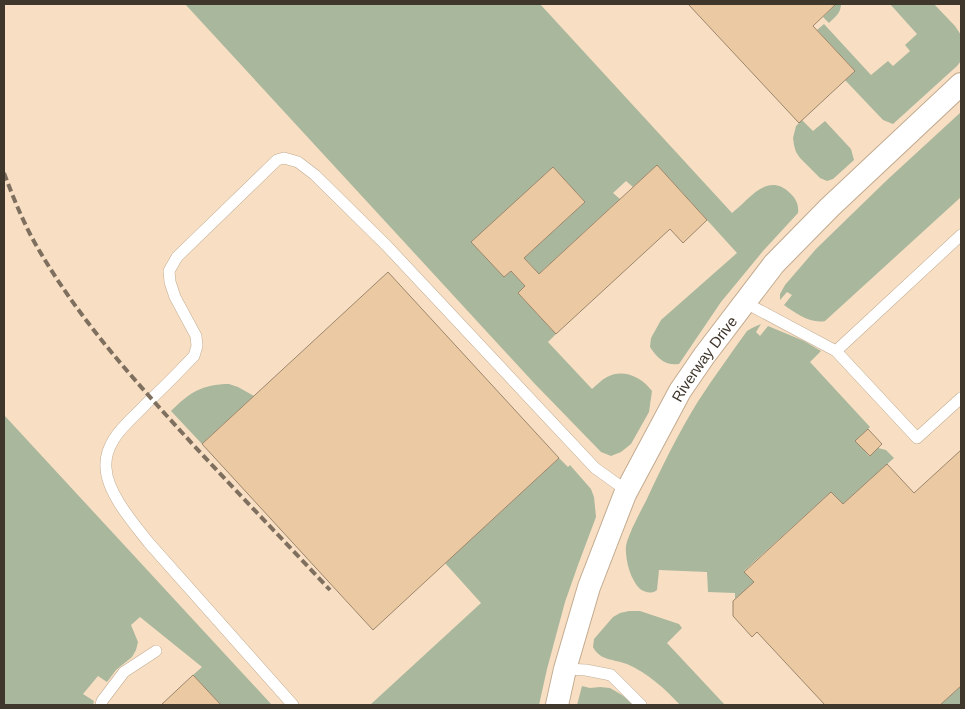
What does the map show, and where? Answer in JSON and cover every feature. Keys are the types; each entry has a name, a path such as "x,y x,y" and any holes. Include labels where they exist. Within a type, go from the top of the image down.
{"street":[{"name":"Riverway Drive","path":"557,705 565,669 591,583 627,491 680,391 704,356 774,264 830,207 961,84"}],"lane":[{"path":"293,705 149,543 117,498 109,481 106,468 109,447 121,429 194,356 197,346 196,336 175,297 170,282 170,271 177,258 277,160 284,158 298,162 315,175 386,245 595,468 627,491"},
{"path":"836,351 961,236"},
{"path":"744,302 836,351 917,438 961,398"},
{"path":"101,705 102,700 124,672 156,650"},
{"path":"565,669 586,670 611,675 641,705"}],"green space":[{"path":"185,4 540,4 732,213 759,190 766,186 774,185 782,187 792,195 797,204 798,213 763,251 721,302 679,364 670,364 659,358 650,347 651,338 661,320 737,253 657,165 633,187 626,181 613,193 620,199 539,274 524,258 585,202 553,167 472,242 504,277 511,271 525,286 518,293 556,334 548,342 592,389 605,378 619,373 638,378 652,391 649,412 631,444 621,452 611,456 601,452 534,383"},
{"path":"836,4 841,4 840,10 829,23 823,17"},
{"path":"890,4 934,4 961,35 961,61 893,124 883,120 845,80 855,71 817,30 824,24 871,75 888,61 893,66 910,51 905,45 917,34"},
{"path":"961,112 961,197 825,321 814,321 784,305 792,295 787,292 780,300 780,294 785,285 816,249"},
{"path":"802,120 813,131 825,121 851,149 854,160 833,179 827,181 820,178 796,152 793,138 796,126"},
{"path":"761,324 756,332 760,336 768,326 804,341 821,351 810,362 870,427 856,441 869,456 878,448 886,450 894,458 843,504 831,492 744,571 754,582 735,599 735,593 708,592 707,572 659,570 657,590 651,592 644,591 636,585 627,563 627,541 670,451 697,403 747,331"},
{"path":"219,384 229,384 254,396 202,444 171,411 184,399 197,391"},
{"path":"4,415 272,705 221,705 193,675 202,667 140,617 131,625 138,642 132,657 116,670 107,682 98,676 83,694 94,701 93,705 4,705"},
{"path":"559,458 568,467 570,465 591,489 594,497 596,517 565,602 539,705 370,705 481,603 445,563"},
{"path":"629,611 640,611 679,624 682,628 667,643 725,705 680,705 662,687 642,672 627,664 599,655 593,647 594,639 613,617"},
{"path":"582,686 610,688 634,705 577,705"},
{"path":"961,686 961,705 940,705"}],"building":[{"path":"688,4 836,4 813,26 855,71 799,123"},
{"path":"657,165 707,220 683,243 670,229 556,334 518,293 525,286 511,271 504,277 471,242 553,167 585,202 524,258 539,274"},
{"path":"388,272 559,458 373,630 202,444"},
{"path":"868,429 882,444 870,456 855,441"},
{"path":"961,450 961,686 940,705 825,705 757,632 752,637 733,616 733,601 754,582 744,572 831,492 843,504 887,464 914,493"},
{"path":"193,675 221,705 161,705"}],"railway":[{"path":"4,173 18,209 36,245 65,291 97,334 131,376 187,438 330,590"}]}
